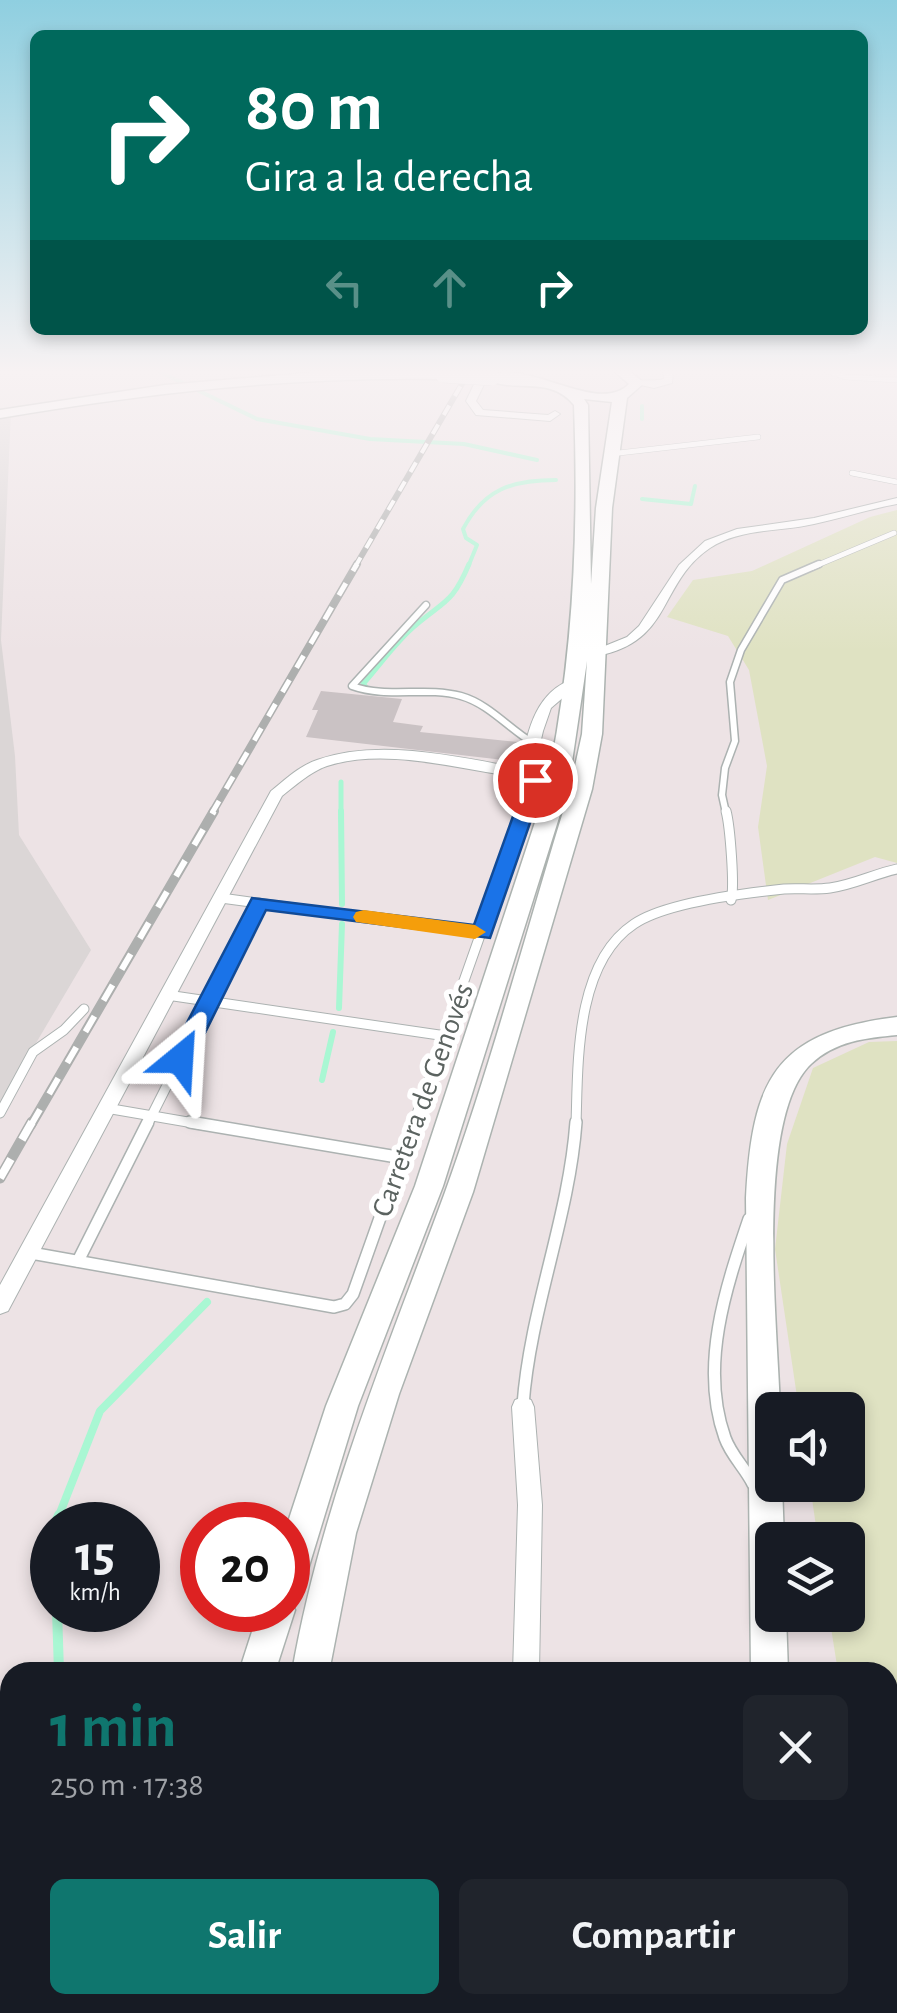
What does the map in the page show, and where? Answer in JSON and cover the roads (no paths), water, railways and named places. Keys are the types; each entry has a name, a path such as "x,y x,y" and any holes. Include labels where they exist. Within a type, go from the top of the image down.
{"main road":[{"path":"310,1507 342,1406 428,1186 546,784 569,735 587,508 584,464"},
{"path":"312,1662 339,1533 383,1394 459,1192 581,790 592,734 609,464"},
{"path":"767,1522 760,1188 774,1098 789,1067 812,1047 843,1034 897,1026"},
{"path":"260,1662 270,1632"},
{"path":"769,1632 769,1662"}],"street":[{"path":"597,652 626,648 637,638 681,568 716,538 734,531 810,522 897,502"},
{"name":"Carretera de Genovés","path":"546,784 528,770 533,743 546,701 574,683"},
{"path":"0,1304 276,794 320,764 354,756 387,756 518,772 546,784"},
{"path":"523,1407 530,1505 526,1662"}],"lane":[{"path":"852,474 897,482"},
{"path":"731,900 735,888 730,870 731,832 722,795 725,768 736,741 732,668 756,632 774,589 782,580 894,534"},
{"path":"426,605 352,686 381,693 462,696 494,710 533,743"},
{"name":"Carretera de Genovés","path":"78,1262 334,1307 345,1304 353,1294 404,1158 482,933 546,784"},
{"path":"523,1407 531,1332 574,1139 576,1060 586,1008 601,968 619,938 638,921 779,890 832,888 897,869"},
{"path":"220,898 482,933"},
{"path":"29,1252 78,1262 259,903"},
{"path":"168,995 446,1036"},
{"path":"0,1113 34,1052 64,1030 84,1008"},
{"path":"106,1108 404,1158"},
{"path":"760,1188 726,1285 718,1329 717,1415 726,1443 752,1480 762,1522"}],"waterway":[{"path":"468,567 477,545 466,538 463,529 480,504 513,485 556,480"},
{"path":"642,499 691,504 695,486"},
{"path":"368,689 363,684 403,637 453,593 469,564"},
{"path":"341,782 341,811"},
{"path":"341,811 342,904"},
{"path":"339,1008 342,924"},
{"path":"322,1080 333,1032"},
{"path":"64,1502 100,1411 207,1302"},
{"path":"58,1632 59,1662"}],"railway":[{"path":"355,567 415,464"},
{"path":"212,813 357,564"},
{"path":"31,1125 214,811"},
{"path":"0,1178 32,1122"}]}
